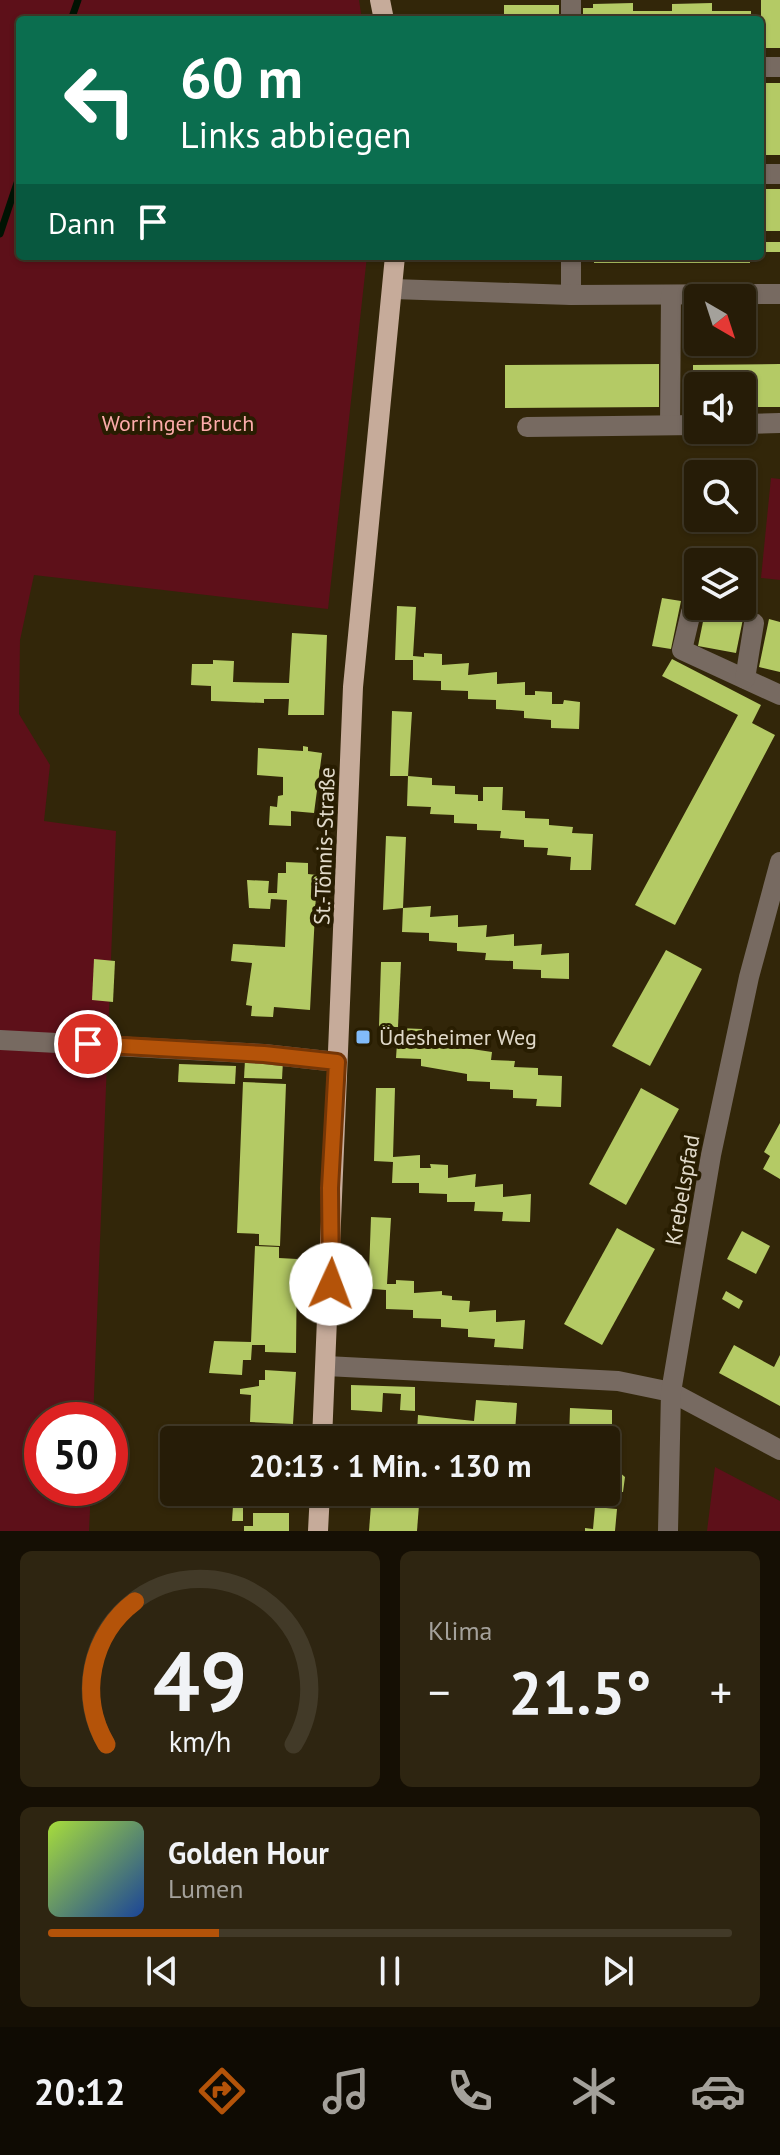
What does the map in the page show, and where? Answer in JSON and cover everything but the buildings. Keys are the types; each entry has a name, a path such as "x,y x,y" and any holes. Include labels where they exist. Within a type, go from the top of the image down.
{"main road":[{"name":"St.-Tönnis-Straße","path":"323,1426 353,687 395,260"},
{"path":"318,1531 319,1506"}],"street":[{"path":"571,260 571,295"},
{"path":"393,289 571,295 780,294"},
{"path":"670,425 671,295"},
{"path":"756,424 780,423"},
{"path":"527,427 684,425"},
{"path":"689,620 682,650 780,695"},
{"path":"745,679 754,623"},
{"name":"Krebelspfad","path":"668,1531 671,1392 711,1155 775,895 780,862"},
{"path":"0,1040 264,1054 337,1062"},
{"path":"326,1366 618,1381 671,1392 780,1450"}],"green space":[{"name":"Worringer Bruch","path":"0,0 359,0 361,16 16,16 16,260 367,260 328,609 34,575 20,640 19,714 50,765 44,821 116,831 94,1402 24,1402 24,1506 90,1506 89,1531 0,1531"},
{"path":"771,478 780,479 780,580 761,578"},
{"path":"715,1467 780,1501 780,1531 707,1531"}],"waterway":[{"path":"72,16 78,0"},
{"path":"0,234 16,186"}],"place":[{"name":"Üdesheimer Weg","path":"363,1037"}],"route":[{"path":"88,1044 264,1054 337,1062 330,1188 331,1284"}]}
